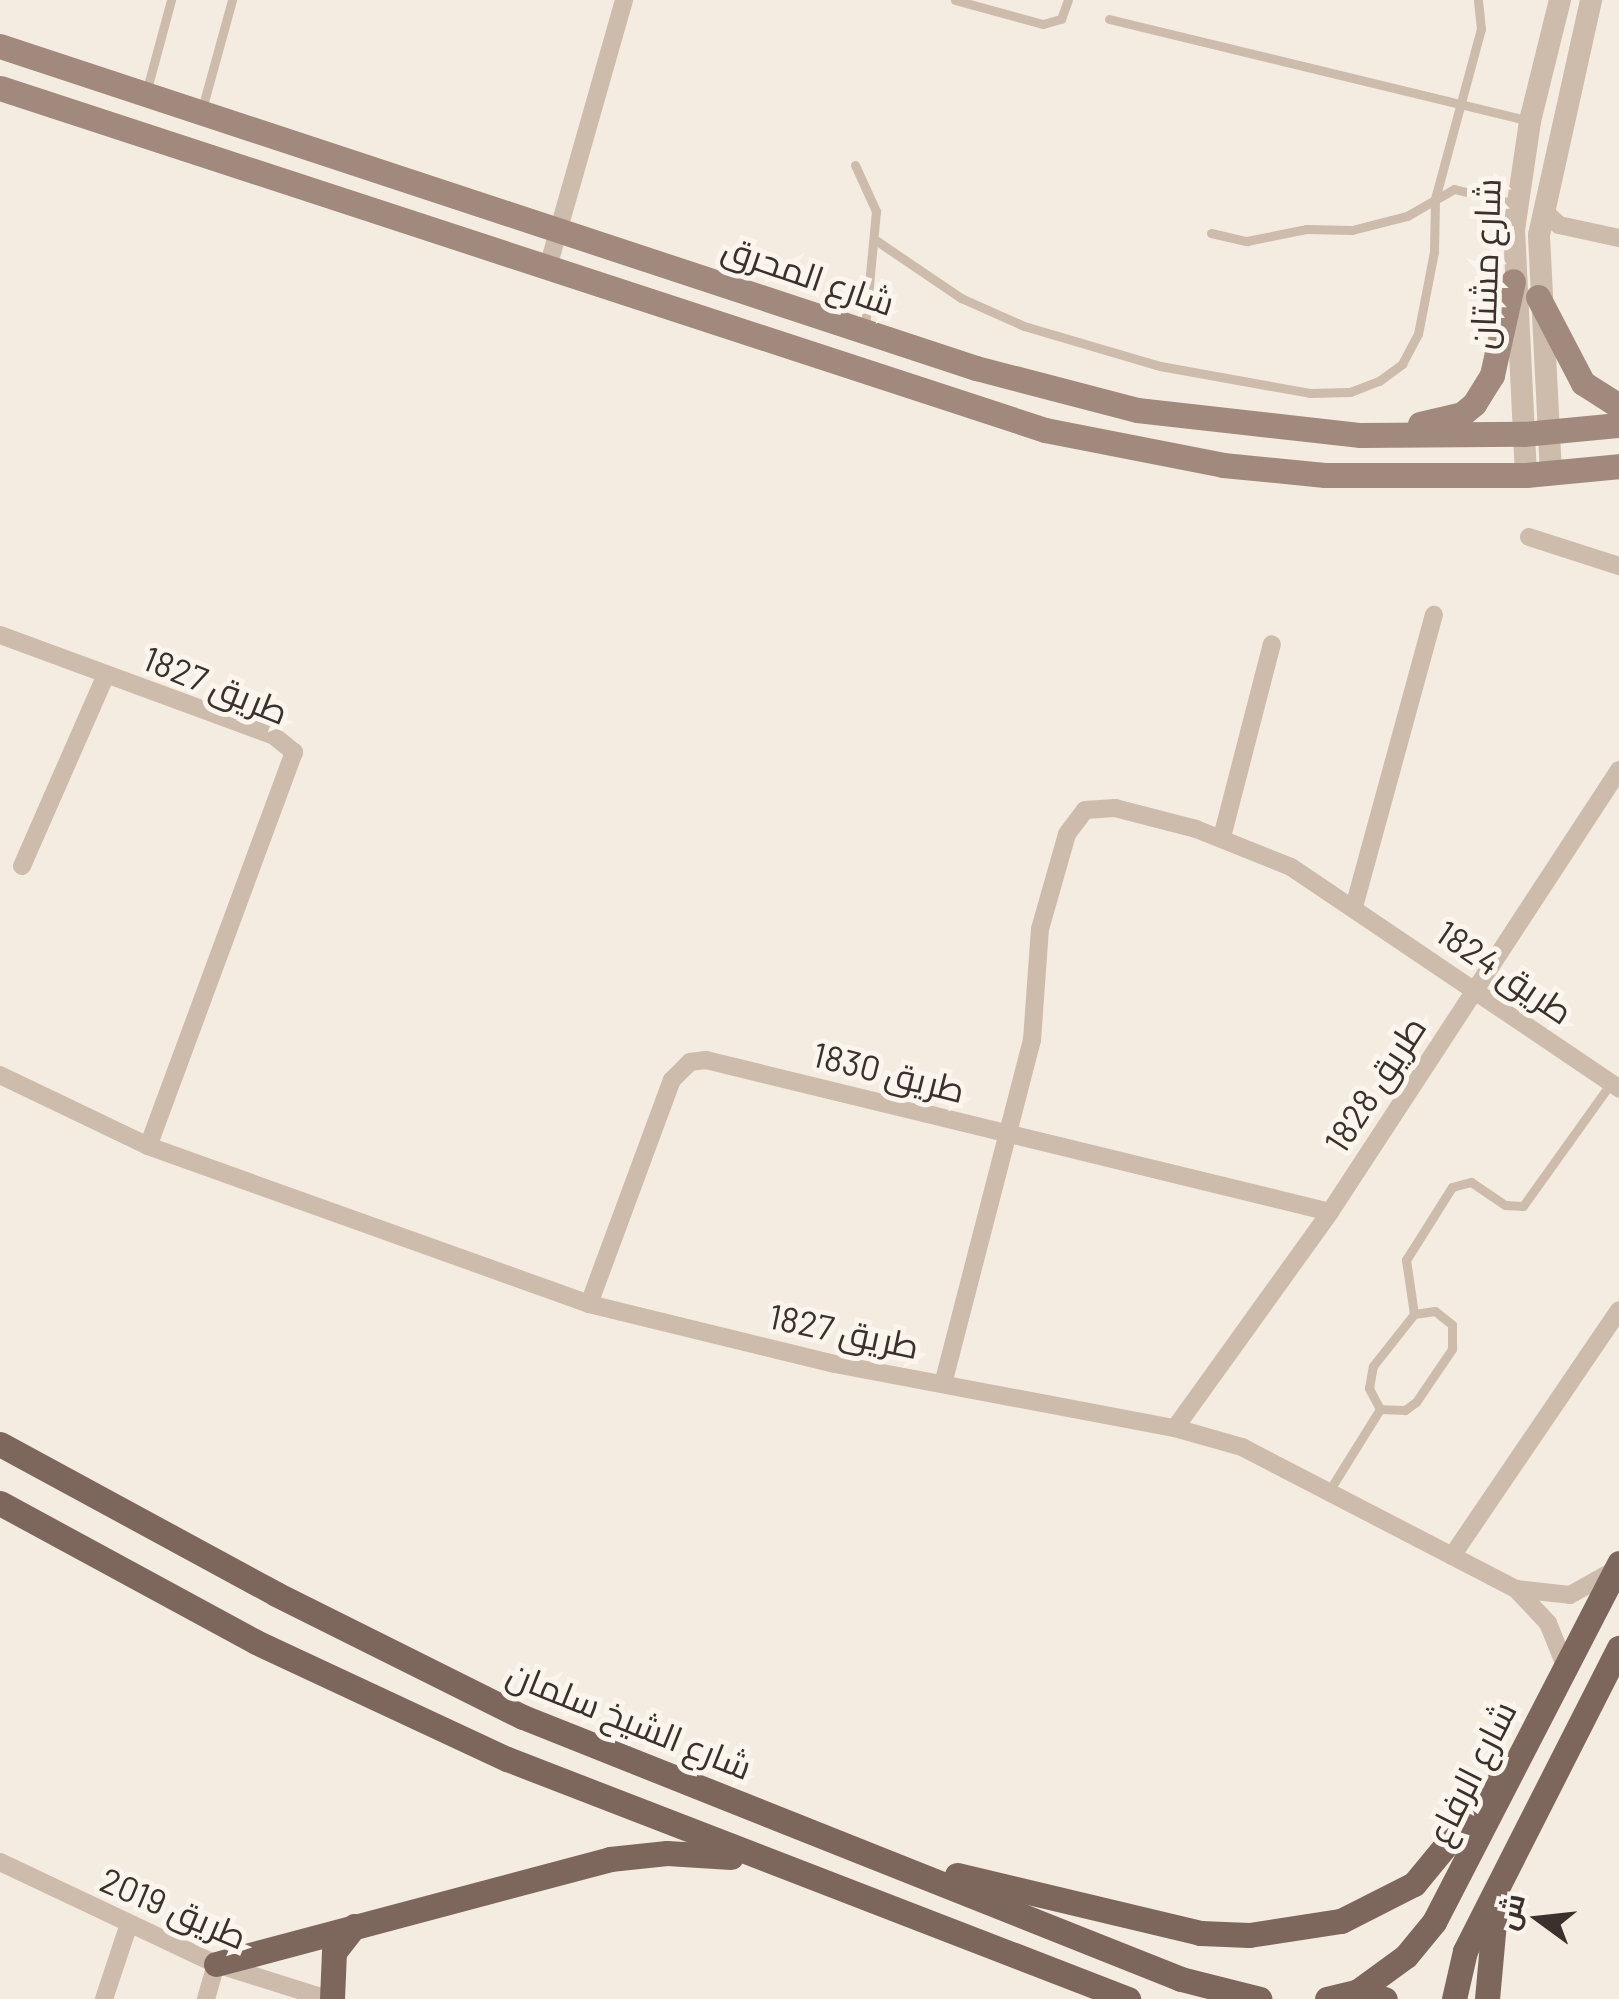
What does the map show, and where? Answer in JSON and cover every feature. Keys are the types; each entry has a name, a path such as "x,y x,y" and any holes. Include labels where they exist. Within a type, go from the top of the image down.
{"main road":[{"name":"شارع المحرق","path":"0,46 560,226 976,368 1137,410 1361,435 1535,433 1619,425"},
{"path":"0,88 165,138 966,406 1124,448 1325,475 1539,474 1619,466"},
{"path":"165,138 190,105"},
{"path":"1361,435 1448,419 1474,404 1492,375 1513,280"},
{"path":"1538,297 1583,383 1619,406"},
{"name":"شارع الشيخ سلمان","path":"0,1444 276,1594 507,1709 1181,1979 1260,1999"},
{"path":"0,1503 223,1624 423,1722 762,1861 1128,1999"},
{"name":"شارع الرفاع","path":"1358,1991 1406,1956 1434,1922 1617,1566"},
{"path":"1454,1999 1465,1951 1496,1897 1619,1648"},
{"path":"875,1856 1200,1933 1297,1930 1364,1912 1414,1884 1513,1764"},
{"path":"216,1964 610,1858 666,1853 762,1861"},
{"path":"1486,1999 1496,1897"},
{"path":"330,1999 334,1952 354,1926"},
{"path":"1088,1982 1116,1999"},
{"path":"1326,1999 1358,1991 1385,1999"}],"street":[{"path":"548,266 624,0"},
{"name":"شارع مشتان","path":"1539,474 1513,280 1516,204 1530,121 1560,0"},
{"name":"شارع مشتان","path":"1535,433 1542,210 1591,0"},
{"path":"1524,152 1542,154 1551,166"},
{"path":"1542,210 1559,226 1619,238"},
{"path":"1529,536 1619,566"},
{"path":"1354,907 1434,615"},
{"name":"طريق 1827","path":"0,635 274,736 295,761 148,1146"},
{"path":"1222,837 1272,644"},
{"path":"22,866 106,675"},
{"name":"طريق 1828","path":"1175,1428 1330,1212 1619,770"},
{"name":"طريق 1824","path":"1005,1133 1038,1006 1034,959 1040,929 1074,820 1085,810 1115,808 1222,837 1291,866 1615,1086"},
{"name":"طريق 1830","path":"590,1304 672,1080 690,1062 1330,1212"},
{"name":"طريق 1827","path":"0,1076 148,1146 590,1304 943,1384 1175,1428 1242,1448 1516,1589 1548,1623 1564,1663"},
{"path":"943,1384 1005,1133"},
{"path":"1452,1556 1619,1310"},
{"name":"طريق 1827","path":"1516,1589 1570,1595 1617,1566"},
{"name":"طريق 2019","path":"0,1862 128,1927 216,1964 330,1999"},
{"path":"104,1999 128,1927"},
{"path":"206,1999 216,1964"}],"lane":[{"path":"146,91 171,0"},
{"path":"190,105 232,0"},
{"path":"955,0 1043,24 1061,19 1068,0"},
{"path":"877,240 961,298 1024,326 1160,366 1310,393 1350,392 1402,364 1418,334 1434,252 1435,200 1458,102 1481,29 1478,0"},
{"path":"1109,18 1530,121"},
{"path":"855,165 872,194 877,240 864,330"},
{"path":"1211,233 1258,240 1306,228 1352,230 1407,216 1435,200 1467,189 1516,204"},
{"path":"1414,1314 1444,1316 1452,1325 1452,1349 1416,1402 1405,1410 1380,1409 1371,1398 1369,1376 1414,1314 1406,1260 1452,1188 1471,1182 1505,1205 1523,1206 1615,1086"},
{"path":"1328,1494 1380,1409"}]}
